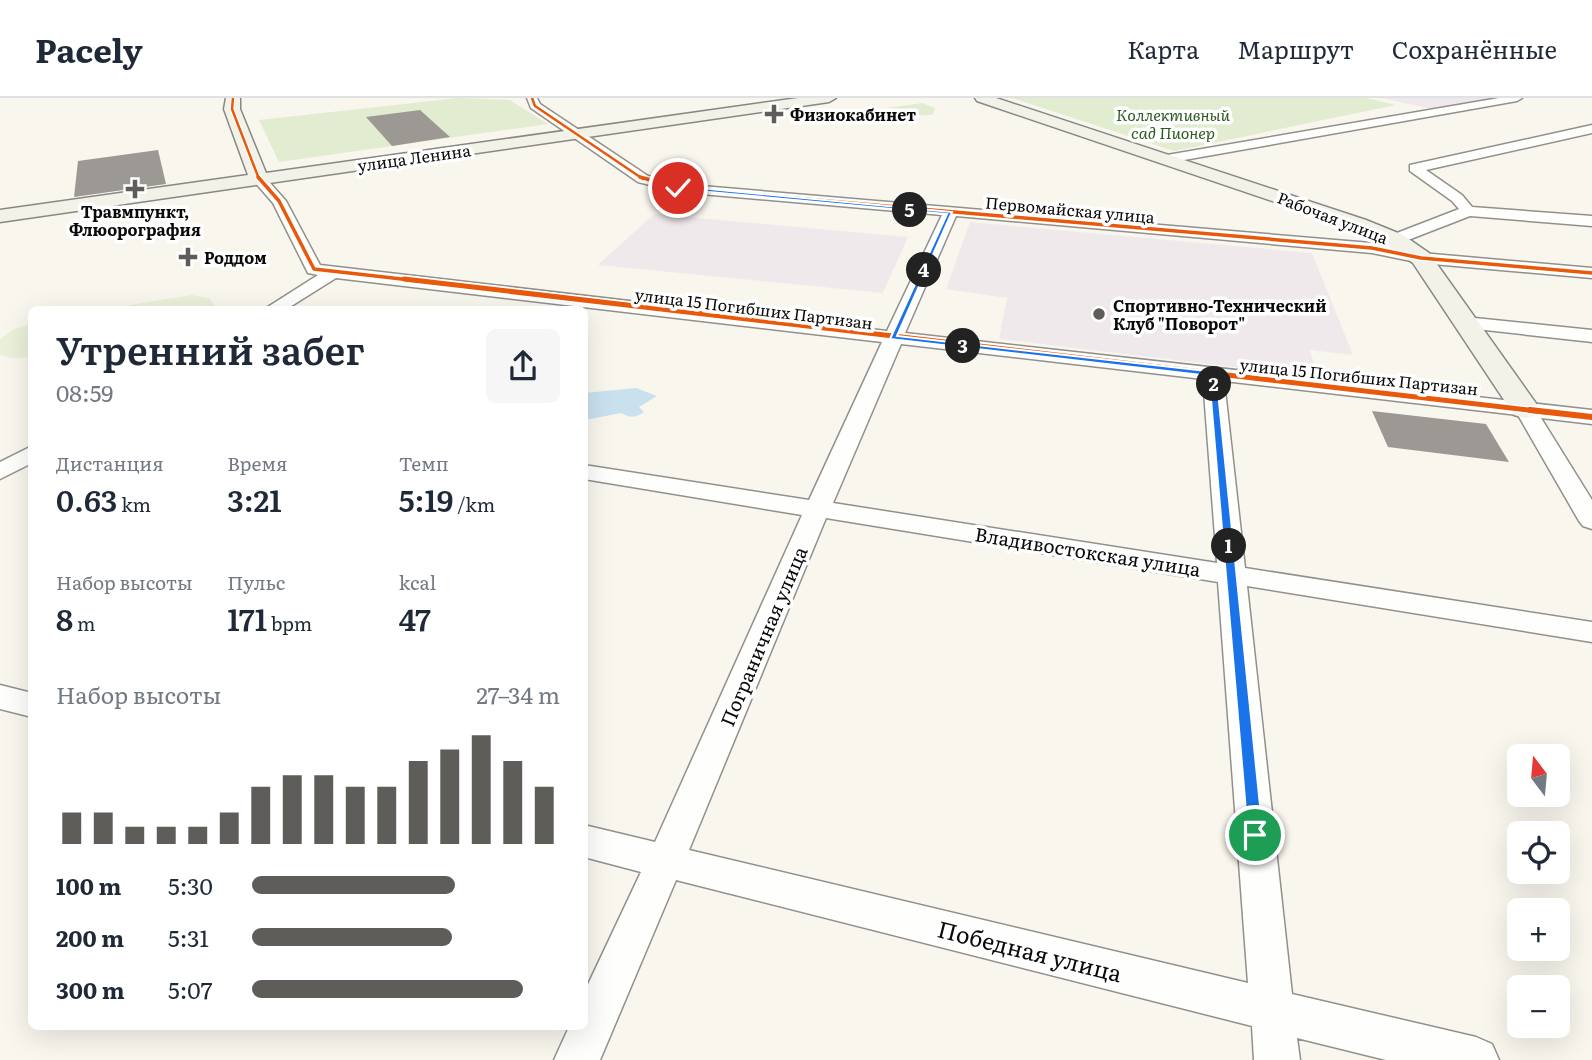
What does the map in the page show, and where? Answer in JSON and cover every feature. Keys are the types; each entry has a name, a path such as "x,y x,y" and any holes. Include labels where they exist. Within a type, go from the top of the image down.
{"street":[{"name":"улица 15 Погибших Партизан","path":"233,98 232,109 259,179 279,201 314,269 1592,418"},
{"name":"Первомайская улица","path":"532,98 536,106 654,183 950,213 1372,248 1421,258 1592,273"},
{"name":"улица Ленина","path":"0,216 829,98"},
{"name":"Рабочая улица","path":"982,98 1359,224 1395,240 1421,258 1525,410 1592,521"},
{"path":"1167,159 1517,98"},
{"path":"1468,211 1457,198 1415,167 1592,129"},
{"path":"1556,136 1592,144"},
{"path":"1372,248 1468,211 1592,220"},
{"name":"Пограничная улица","path":"577,1060 950,213"},
{"path":"279,306 333,273"},
{"path":"1465,323 1592,336"},
{"path":"1213,374 1277,1060"},
{"path":"0,472 28,455"},
{"name":"Владивостокская улица","path":"588,473 1592,632"},
{"path":"0,697 28,704"},
{"name":"Победная улица","path":"588,842 1476,1060"}],"shaded area":[{"path":"1381,98 1500,98 1432,109"},
{"path":"654,214 908,237 883,293 598,265"},
{"path":"970,222 1312,253 1353,355 1310,350 1318,377 999,339 1007,298 946,289"}],"green space":[{"path":"458,98 510,100 548,124 279,162 259,120"},
{"name":"Коллективный сад Пионер","path":"1012,98 1366,98 1396,105 1174,151"},
{"path":"922,103 935,108 932,115 859,116 851,113"},
{"path":"192,295 209,298 215,306 124,306"},
{"path":"28,325 28,357 0,355 0,339 14,329"}],"water":[{"path":"636,388 657,396 639,407 644,412 633,417 621,413 588,419 588,393"}],"building":[{"path":"420,110 450,137 392,146 366,117"},
{"path":"158,150 166,184 74,197 78,161"},
{"path":"1372,411 1486,424 1509,462 1388,447"}],"cycle path":[{"path":"233,98 232,109 259,179 279,201 314,269 1592,417"},
{"path":"532,98 535,106 643,179 678,188 1372,248 1421,258 1592,273"}],"place":[{"name":"Физиокабинет","path":"774,114"},
{"name":"Травмпункт, Флюорография","path":"135,189"},
{"name":"Роддом","path":"188,257"},
{"name":"Спортивно-Технический Клуб \"Поворот\"","path":"1099,314"}],"route":[{"path":"678,188 950,213 893,338 1213,374 1255,835"}]}
